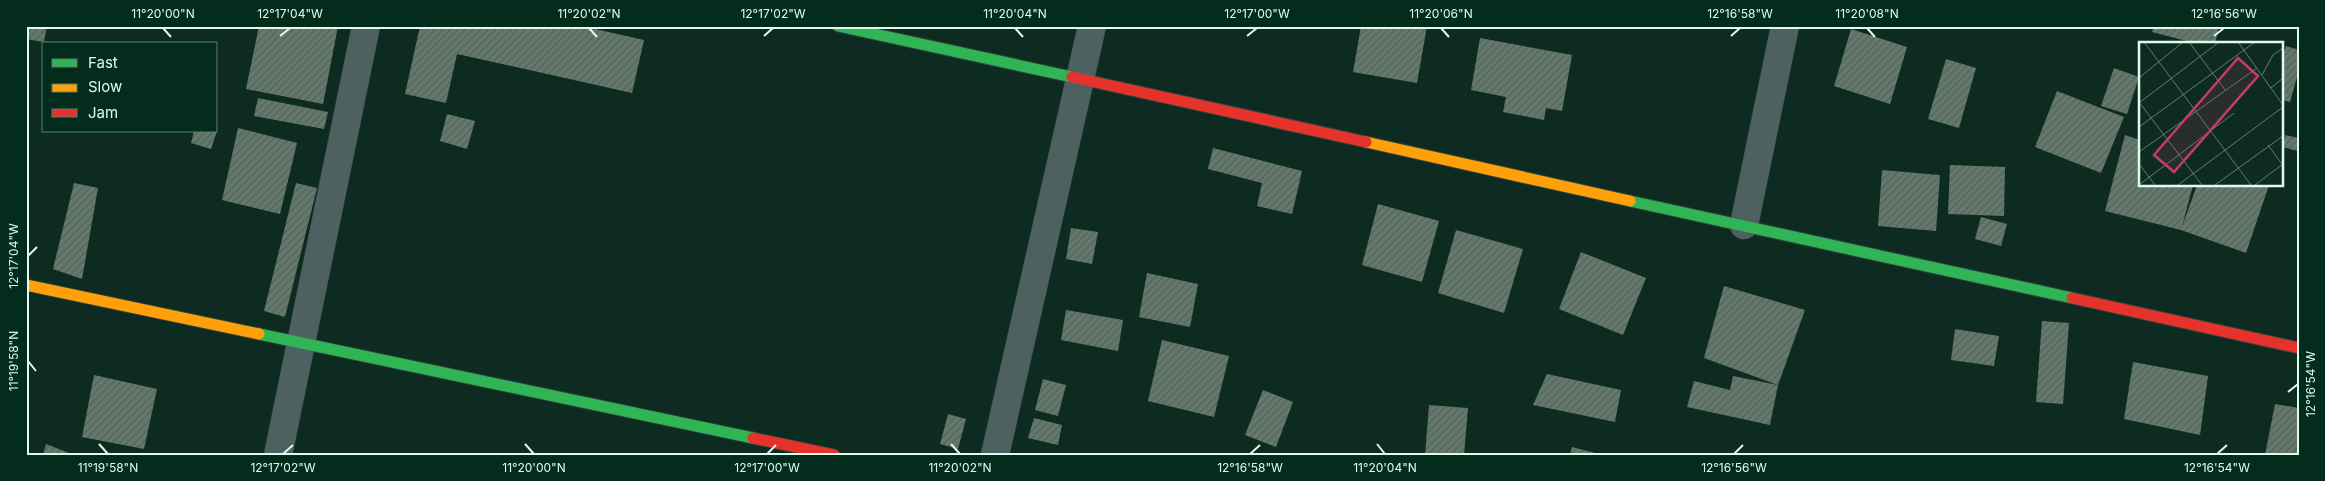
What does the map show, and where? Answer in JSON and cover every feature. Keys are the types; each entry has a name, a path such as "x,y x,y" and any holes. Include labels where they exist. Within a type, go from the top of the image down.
{"street":[{"path":"278,455 366,26"},
{"path":"838,26 2299,348"},
{"path":"995,455 1092,26"},
{"path":"1744,225 1785,26"},
{"path":"26,285 834,455"}],"building":[{"path":"29,26 47,26 44,42 26,39"},
{"path":"259,26 338,26 323,104 246,89"},
{"path":"420,26 582,26 644,40 632,93 457,54 446,103 405,94"},
{"path":"1361,26 1427,26 1417,83 1353,72"},
{"path":"2154,26 2219,26 2215,42 2190,42 2152,32"},
{"path":"1851,29 1907,47 1890,104 1834,86"},
{"path":"1480,38 1572,55 1562,111 1546,108 1544,120 1503,112 1506,97 1471,90"},
{"path":"2286,46 2299,50 2299,70 2290,102 2282,100 2282,59"},
{"path":"1946,59 1976,68 1959,128 1928,119"},
{"path":"2114,68 2139,77 2127,114 2101,106"},
{"path":"2057,91 2124,117 2101,173 2035,147"},
{"path":"258,98 328,112 324,129 254,116"},
{"path":"447,114 475,121 467,149 440,141"},
{"path":"238,128 297,143 280,214 222,200"},
{"path":"194,132 217,132 211,149 191,143"},
{"path":"2125,135 2139,140 2139,186 2193,186 2182,227 2197,186 2269,186 2246,253 2181,230 2105,211"},
{"path":"2285,135 2299,138 2297,151 2283,147"},
{"path":"1213,148 1302,171 1292,214 1257,206 1262,183 1208,169"},
{"path":"1950,165 2005,167 2004,216 1948,214"},
{"path":"1882,170 1940,175 1936,231 1878,226"},
{"path":"74,183 98,188 82,279 53,269"},
{"path":"296,183 317,188 285,317 264,311"},
{"path":"1378,204 1439,221 1422,282 1362,265"},
{"path":"1981,217 2007,224 2001,246 1975,239"},
{"path":"1071,228 1098,232 1092,264 1066,259"},
{"path":"1456,230 1523,249 1504,313 1438,293"},
{"path":"1581,252 1646,278 1623,335 1559,309"},
{"path":"1147,273 1198,284 1190,327 1139,317"},
{"path":"1724,286 1805,310 1778,385 1704,358"},
{"path":"1066,310 1123,320 1118,351 1061,340"},
{"path":"2042,321 2069,323 2063,404 2036,402"},
{"path":"1955,329 1999,336 1994,366 1951,360"},
{"path":"1162,340 1229,356 1214,417 1148,401"},
{"path":"2133,362 2208,376 2200,435 2124,419"},
{"path":"1547,374 1621,390 1615,422 1533,405"},
{"path":"94,375 157,389 144,449 82,437"},
{"path":"1733,376 1778,385 1770,425 1687,407 1694,381 1730,390"},
{"path":"1043,379 1066,385 1058,416 1035,410"},
{"path":"1263,390 1293,402 1276,447 1245,435"},
{"path":"2275,404 2299,408 2299,455 2265,455"},
{"path":"1429,405 1468,408 1464,455 1425,455"},
{"path":"948,414 966,419 958,449 940,444"},
{"path":"1034,418 1062,425 1058,445 1028,438"},
{"path":"46,444 69,453 68,455 43,455"},
{"path":"1572,447 1599,454 1599,455 1570,455"}],"traffic: fast":[{"path":"838,26 1072,77"},
{"path":"1630,201 2072,298"},
{"path":"259,334 753,438"}],"traffic: slow":[{"path":"1366,142 1630,201"},
{"path":"26,285 259,334"}],"traffic: jam":[{"path":"1072,77 1366,142"},
{"path":"2072,298 2299,348"},
{"path":"753,438 834,455"}]}
